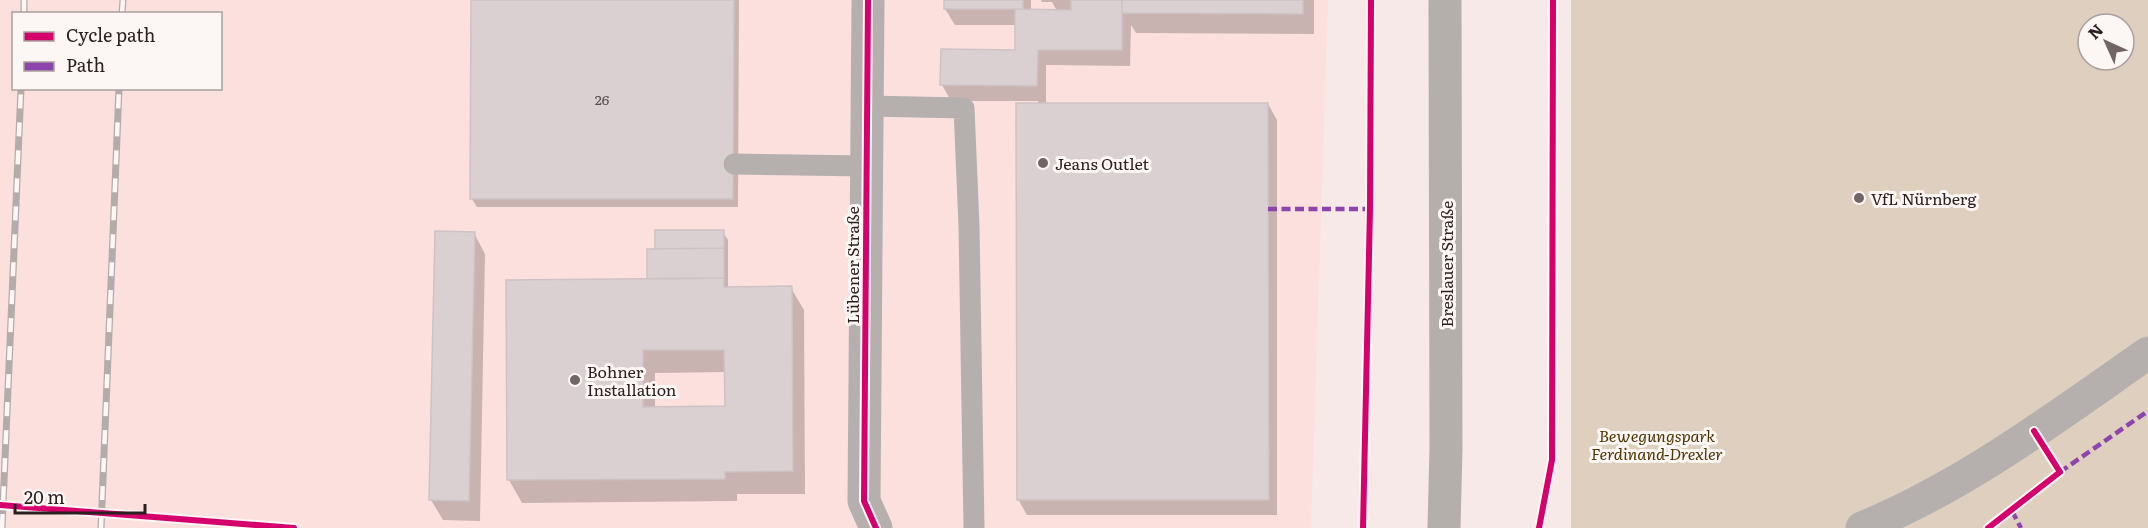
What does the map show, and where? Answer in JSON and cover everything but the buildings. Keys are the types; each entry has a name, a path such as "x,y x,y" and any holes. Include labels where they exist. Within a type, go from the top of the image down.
{"main road":[{"name":"Breslauer Straße","path":"1444,528 1446,448 1445,0"}],"street":[{"name":"Lübener Straße","path":"868,0 864,501 876,528"},
{"path":"1862,528 1899,513 1994,460 2148,353"}],"lane":[{"path":"867,106 964,108 969,226 974,528"},
{"path":"734,164 867,166"}],"shaded area":[{"path":"0,0 1328,0 1311,528 0,528"}],"green space":[{"name":"VfL Nürnberg","path":"1571,0 2148,0 2148,528 1571,528"}],"railway":[{"path":"24,0 24,12"},
{"path":"122,12 123,0"},
{"path":"2,528 21,90"},
{"path":"101,528 119,90"}],"marked path":[{"path":"1268,209 1370,209"},
{"path":"2060,472 2148,411"},
{"path":"2012,511 2021,528"}],"cycle path":[{"path":"868,0 864,501 876,528"},
{"path":"1363,528 1370,209 1371,0"},
{"path":"1539,528 1552,460 1553,0"},
{"path":"1988,528 2060,472 2034,431"},
{"path":"0,505 294,528"}],"place":[{"name":"Jeans Outlet","path":"1043,163"},
{"name":"VfL Nürnberg","path":"1859,198"},
{"name":"Bohner Installation","path":"575,380"}],"park label":[{"name":"Bewegungspark Ferdinand-Drexler","path":"1657,444"}]}
